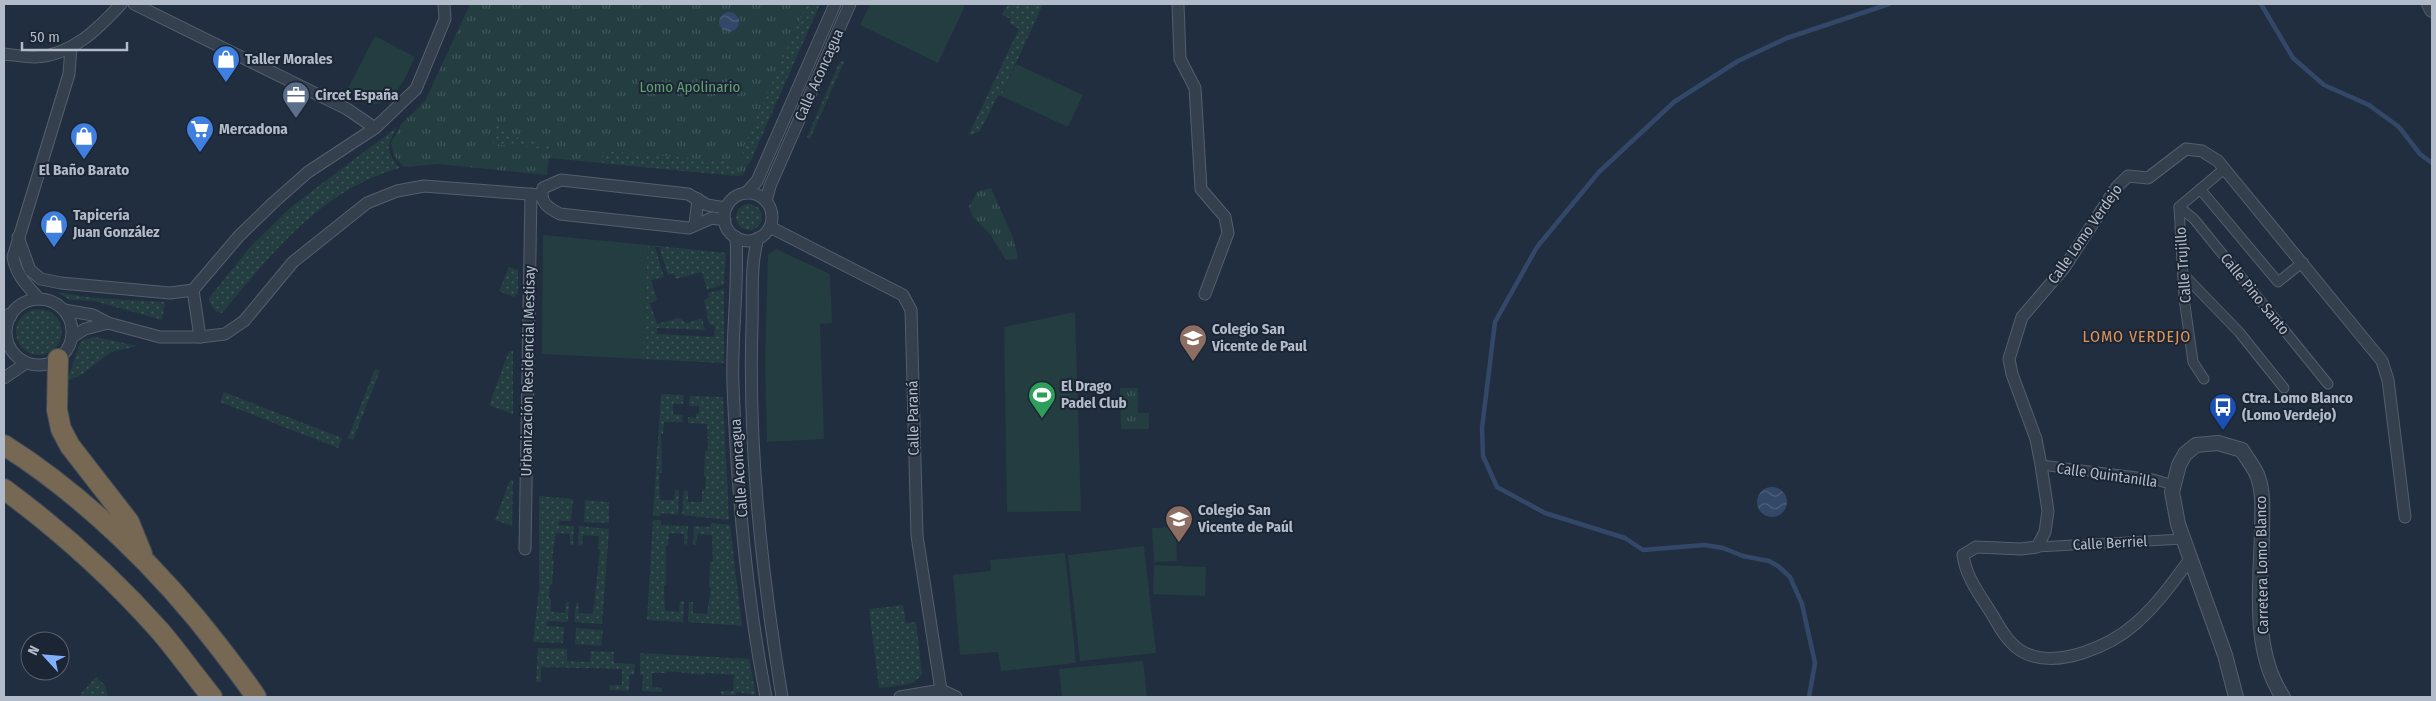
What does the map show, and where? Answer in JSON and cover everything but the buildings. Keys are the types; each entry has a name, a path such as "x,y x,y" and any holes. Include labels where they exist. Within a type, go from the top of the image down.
{"highway":[{"path":"58,359 57,410 61,429 70,446 129,522 145,560"},
{"path":"4,445 69,493 145,560 196,616 256,697"},
{"path":"4,490 42,517 87,556 160,631 212,697"}],"street":[{"path":"4,54 35,57 71,47 91,34 121,4"},
{"path":"134,4 347,110 375,128"},
{"path":"18,237 30,270 41,279 61,284 170,293 192,290 239,236 273,203 308,172 375,128 416,90 445,19 444,4"},
{"name":"Calle Aconcagua","path":"746,193 757,181 835,4"},
{"name":"Calle Aconcagua","path":"766,201 770,186 850,4"},
{"path":"1178,4 1180,59 1195,88 1201,189 1226,217 1228,233 1205,294"},
{"path":"2429,4 2432,10"},
{"path":"71,47 67,82 18,237 13,257 15,268 39,298 52,302 64,310 93,315 108,323 160,337 200,338 225,334 244,321 293,262 367,203 397,191 424,186 536,194 544,203 560,214 689,228 712,218 725,220"},
{"name":"Calle Lomo Verdejo","path":"2037,547 2045,532 2048,511 2036,439 2012,374 2009,359 2022,317 2064,268 2116,188 2128,176 2148,178 2186,149 2202,151 2218,161 2303,262 2382,361 2388,380 2405,517"},
{"name":"Calle Trujillo","path":"2204,379 2192,362 2183,274 2179,207 2224,168"},
{"path":"536,194 543,188 561,180 688,194 707,205 726,208"},
{"path":"2200,189 2278,282 2303,262"},
{"path":"746,193 756,194 766,201 772,212 770,227 758,238 746,241 736,237 727,228 725,220 726,208 734,198 746,193"},
{"name":"Urbanización Residencial Mestisay","path":"525,548 536,194"},
{"path":"695,224 698,199"},
{"name":"Calle Pino Santo","path":"2179,207 2194,219 2328,384"},
{"name":"Calle Paraná","path":"770,227 895,290 908,302 912,322 918,536 941,690"},
{"name":"Calle Aconcagua","path":"736,237 733,383 738,473 754,640 766,697"},
{"name":"Calle Aconcagua","path":"758,238 754,270 750,389 763,556 782,697"},
{"path":"2183,274 2239,332 2284,388"},
{"path":"192,290 200,338"},
{"path":"39,298 22,304 6,318 5,345 26,363 43,365 58,359 67,349 72,337 69,318 64,310"},
{"path":"72,337 85,329 108,323"},
{"path":"4,378 26,363"},
{"name":"Carretera Lomo Blanco","path":"2236,697 2225,656 2183,539 2172,492 2178,465 2185,454 2196,445 2218,443 2242,450 2258,475 2262,493 2261,596 2263,641 2267,666 2283,697"},
{"name":"Calle Quintanilla","path":"2041,466 2153,479 2173,485"},
{"name":"Calle Berriel","path":"2037,547 2183,539"},
{"path":"2037,547 2021,549 1976,547 1963,555 1965,570 2005,636 2025,653 2046,659 2079,654 2104,644 2135,624 2190,560"},
{"path":"900,697 941,690 956,697"}],"green space":[{"name":"Lomo Apolinario","path":"470,4 820,4 743,175 737,176 549,158 547,175 439,164 404,167 394,156 391,143 402,123 425,101"},
{"path":"807,4 820,4 749,165 743,154 743,148"},
{"path":"870,4 960,4 965,6 938,63 860,25"},
{"path":"1008,4 1043,4 1001,96 998,95 980,131 968,136 1019,29 1009,23 1011,19 1002,15"},
{"path":"375,36 415,57 398,89 385,101 377,104 365,102 347,90"},
{"path":"840,61 844,62 810,139 807,137"},
{"path":"1016,64 1083,95 1068,127 1001,96"},
{"path":"495,125 520,139 550,146 549,149 493,144"},
{"path":"397,127 389,148 392,157 400,168 372,178 346,191 322,207 279,247 222,313 216,312 209,298 251,246 291,207"},
{"path":"603,151 726,161 739,176 602,163"},
{"path":"991,188 1013,237 1018,259 1006,260 990,234 972,216 969,206 978,191"},
{"path":"749,204 758,208 762,217 758,226 749,230 740,226 736,217 740,208"},
{"path":"543,235 648,245 642,359 542,354"},
{"path":"648,245 726,253 724,284 707,290 702,272 676,279 674,273 668,275 659,247 655,247 664,277 651,280 657,300 650,303 657,324 679,318 687,323 702,318 705,330 657,328 657,334 714,337 715,326 709,324 704,300 709,298 708,293 724,289 724,363 642,359"},
{"path":"776,249 830,274 832,323 820,324 824,439 767,442 765,360 768,255"},
{"path":"509,267 518,270 518,293 514,297 499,291"},
{"path":"56,292 94,298 165,302 162,320 94,301 70,300"},
{"path":"44,309 56,315 61,323 61,341 56,349 48,354 34,355 22,349 17,341 16,327 22,315 30,310"},
{"name":"El Drago Padel Club","path":"1075,312 1081,511 1007,512 1004,327"},
{"path":"95,337 138,346 111,352 81,375 67,381 80,343 83,340"},
{"path":"509,351 513,351 513,414 489,405"},
{"path":"375,369 380,371 353,440 348,438"},
{"path":"1120,388 1138,388 1138,413 1149,413 1149,429 1121,429"},
{"path":"224,392 342,438 338,448 220,402"},
{"path":"661,395 684,395 683,404 673,404 673,414 683,415 682,422 664,422 663,434 661,434 662,473 659,473 660,500 674,500 675,490 679,490 678,515 661,513 660,516 653,516"},
{"path":"690,396 723,397 729,520 682,515 684,490 688,491 688,502 702,502 702,490 705,489 706,477 704,476 705,451 708,450 707,424 688,423 688,417 696,418 696,414 699,413 699,406 689,406"},
{"path":"510,480 513,480 512,526 495,520"},
{"path":"539,496 573,499 571,521 559,521 558,525 574,526 573,545 570,545 570,534 556,533 552,559 554,560 552,585 550,585 549,598 551,599 551,612 565,613 566,602 569,602 568,622 547,621 547,626 564,627 563,643 533,642 539,589"},
{"path":"585,500 609,502 609,523 584,522"},
{"path":"653,520 661,520 661,525 688,526 687,545 684,544 684,534 669,533 668,546 666,546 665,611 679,612 680,601 684,602 683,622 647,620"},
{"path":"711,523 730,525 742,626 688,622 689,602 693,602 693,613 707,614 711,588 709,587 710,562 713,562 712,535 697,534 696,545 693,545 694,526 710,527"},
{"path":"579,526 609,529 602,624 574,622 576,603 579,603 578,613 593,614 600,550 598,549 599,536 583,535 582,546 578,545"},
{"path":"1176,527 1177,561 1154,562 1152,528"},
{"path":"1144,546 1156,653 1080,661 1068,555"},
{"path":"1065,553 1076,663 1001,671 998,652 960,655 953,575 991,571 990,560"},
{"path":"1154,565 1206,567 1205,596 1153,594"},
{"path":"903,605 906,623 916,622 922,674 909,684 879,688 869,609"},
{"path":"576,628 603,630 601,646 575,644"},
{"path":"538,648 567,649 567,661 590,662 591,651 614,652 614,663 635,664 634,675 629,675 629,691 609,690 610,685 622,685 622,669 541,667 541,682 536,682"},
{"path":"640,653 749,659 756,695 737,692 736,695 721,695 721,691 733,691 734,675 705,673 705,675 666,671 666,673 652,673 652,687 662,688 662,692 642,691 643,675 640,675"},
{"path":"1143,661 1147,697 1062,697 1059,669"},
{"path":"96,677 105,685 108,697 78,697"}],"water":[{"path":"729,12 736,15 739,22 736,29 729,32 722,29 719,22 722,15"},
{"path":"1772,487 1778,488 1786,496 1786,508 1778,516 1772,517 1766,516 1758,508 1757,502 1758,496 1766,488"}],"waterway":[{"path":"1809,697 1815,663 1802,604 1790,577 1778,566 1769,561 1743,556 1723,548 1704,545 1643,550 1625,538 1545,513 1497,487 1483,456 1482,428 1495,322 1537,247 1599,172 1674,102 1738,61 1787,38 1889,4"},
{"path":"2261,4 2293,58 2324,85 2369,105 2399,127 2420,154 2432,163"}],"place":[{"name":"Taller Morales","path":"226,83"},
{"name":"Circet España","path":"296,119"},
{"name":"Mercadona","path":"200,153"},
{"name":"El Baño Barato","path":"84,160"},
{"name":"Tapicería Juan González","path":"54,248"},
{"name":"Colegio San Vicente de Paul","path":"1193,362"},
{"name":"El Drago Padel Club","path":"1042,419"},
{"name":"Ctra. Lomo Blanco (Lomo Verdejo)","path":"2223,431"},
{"name":"Colegio San Vicente de Paúl","path":"1179,543"}],"district":[{"name":"LOMO VERDEJO","path":"2137,336"}]}
